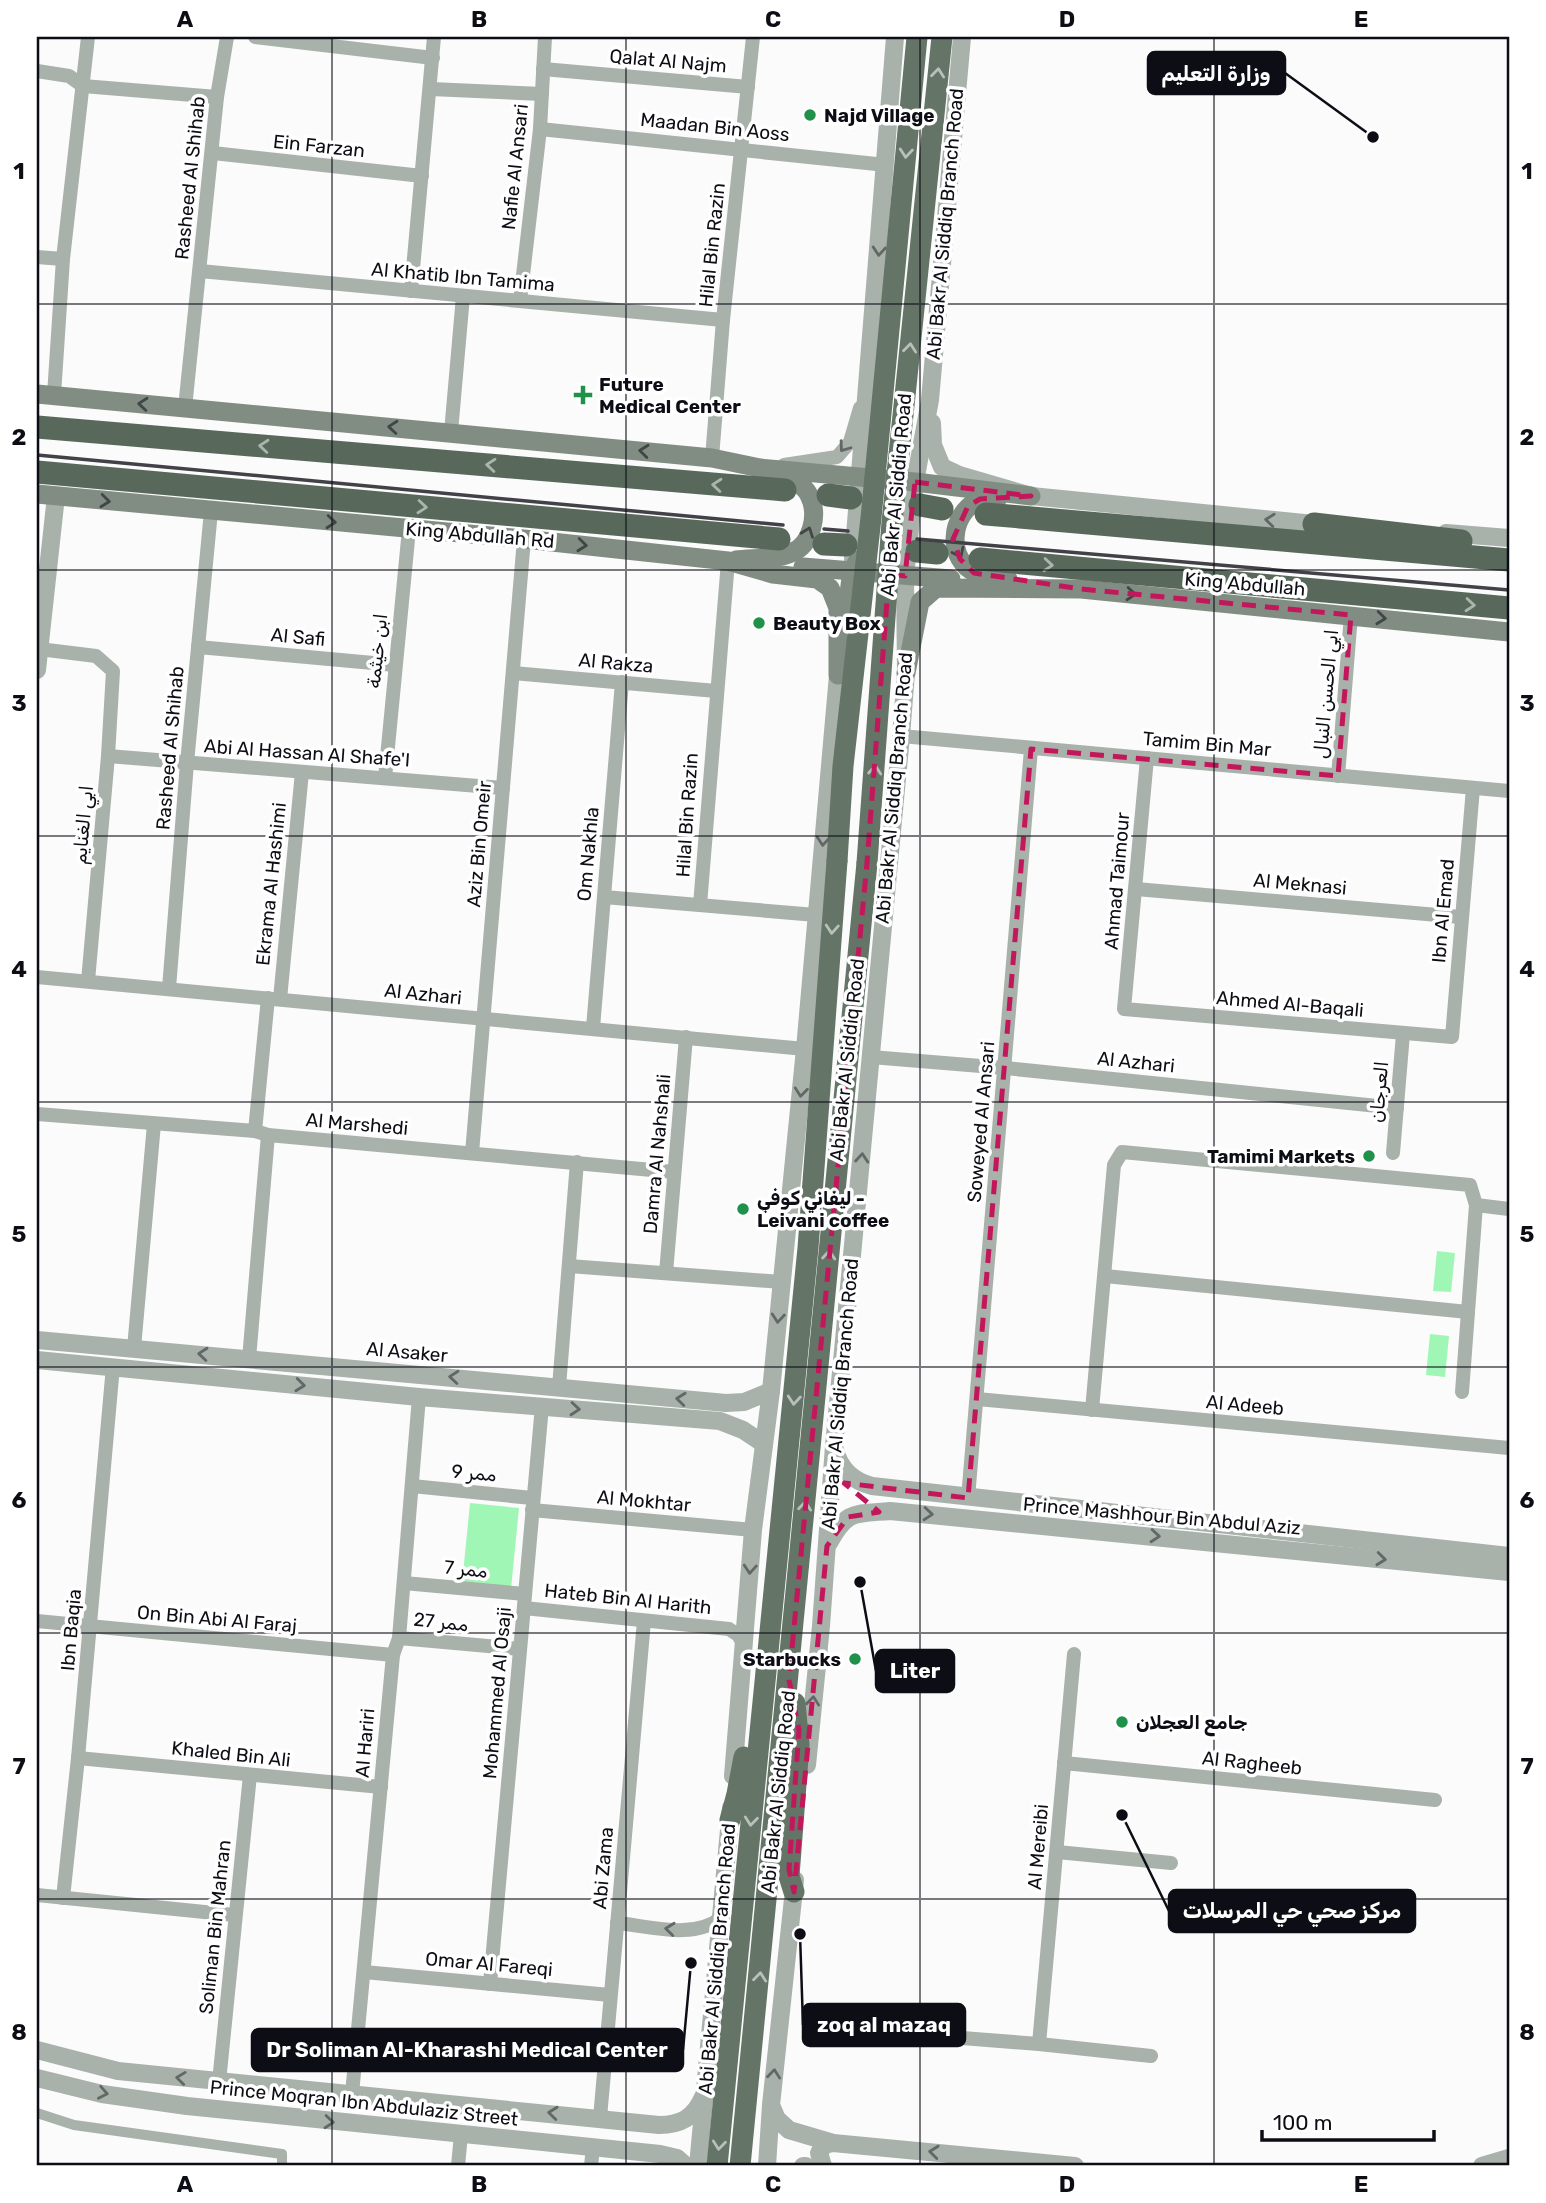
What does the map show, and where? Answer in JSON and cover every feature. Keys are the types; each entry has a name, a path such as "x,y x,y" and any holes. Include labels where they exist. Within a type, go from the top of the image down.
{"highway":[{"path":"37,419 68,429"},
{"path":"37,427 785,491"},
{"name":"King Abdullah Rd","path":"37,472 779,539"},
{"path":"986,514 1509,560"},
{"path":"1314,524 1509,548"},
{"name":"King Abdullah","path":"981,559 1509,608"}],"main road":[{"name":"Abi Bakr Al Siddiq Road","path":"717,2166 808,1248 843,766 871,518 918,37"},
{"name":"Abi Bakr Al Siddiq Road","path":"740,2166 867,863 892,522 942,37"},
{"path":"45,395 712,458 760,468 847,490 884,513 887,533 905,576"},
{"path":"727,561 791,554 802,546 811,533 813,510 809,493 792,479 760,468"},
{"path":"847,490 915,482 1031,496"},
{"path":"852,572 884,513 915,482"},
{"path":"852,572 887,533 915,482"},
{"name":"King Abdullah Rd","path":"46,495 524,539 727,561 773,574 817,579 830,588 838,608 838,675"},
{"path":"1031,496 980,499 968,506 956,525 953,539 960,559 974,573 1081,589"},
{"path":"727,561 1081,589 1509,632"},
{"name":"Abi Bakr Al Siddiq Branch Road","path":"838,675 852,572"},
{"path":"906,673 919,602 936,588 1081,589"},
{"path":"730,1820 743,1767 761,1616 765,1604 773,1595"},
{"path":"789,1680 799,1730 789,1869 794,1892"}],"street":[{"path":"45,395 88,37"},
{"name":"Rasheed Al Shihab","path":"185,408 217,97 227,37"},
{"path":"255,37 328,41 433,58"},
{"path":"411,291 435,37"},
{"name":"Nafie Al Ansari","path":"520,301 540,128 545,37"},
{"name":"Hilal Bin Razin","path":"712,458 723,320 754,37"},
{"name":"Abi Bakr Al Siddiq Branch Road","path":"852,572 847,490 868,383 895,37"},
{"name":"Abi Bakr Al Siddiq Branch Road","path":"767,2166 821,1626 834,1446 901,736 906,673 905,576 915,482 930,400 962,37"},
{"name":"Qalat Al Najm","path":"543,69 748,87"},
{"path":"37,71 69,76 83,86 217,97"},
{"path":"431,89 541,94"},
{"name":"Maadan Bin Aoss","path":"540,128 886,165"},
{"name":"Ein Farzan","path":"213,153 422,176"},
{"path":"37,257 63,259"},
{"name":"Al Khatib Ibn Tamima","path":"200,271 723,320"},
{"path":"451,432 463,296"},
{"path":"760,468 837,457 850,442 868,383"},
{"path":"930,400 933,445 942,467 1031,496 1314,524 1509,538"},
{"path":"37,670 46,495"},
{"name":"Rasheed Al Shihab","path":"170,988 187,763 211,511"},
{"name":"ابن خيثمة","path":"385,778 409,529"},
{"name":"Aziz Bin Omeir","path":"472,1153 524,539"},
{"name":"Hilal Bin Razin","path":"700,905 727,561"},
{"name":"ابي الحسن النبال","path":"1338,776 1351,615"},
{"name":"Al Safi","path":"198,647 394,665"},
{"name":"ابي الغنايم","path":"38,649 96,656 113,671 88,981"},
{"name":"Al Rakza","path":"513,673 716,691"},
{"name":"Abi Bakr Al Siddiq Branch Road","path":"698,2166 753,1530 771,1391 805,1049 838,675"},
{"name":"Om Nakhla","path":"593,1028 622,682"},
{"name":"Tamim Bin Mar","path":"901,736 1509,791"},
{"name":"Soweyed Al Ansari","path":"968,1498 1031,749"},
{"name":"Abi Al Hassan Al Shafe'I","path":"108,756 503,788"},
{"name":"Ahmad Taimour","path":"1124,1009 1147,758"},
{"name":"Ekrama Al Hashimi","path":"261,1133 274,998 302,772"},
{"name":"Ibn Al Emad","path":"1452,1037 1473,789"},
{"name":"Al Meknasi","path":"1136,889 1461,917"},
{"path":"604,897 816,915"},
{"name":"Al Azhari","path":"37,977 805,1049"},
{"name":"Ahmed Al-Baqali","path":"1124,1009 1452,1037"},
{"name":"العرجان","path":"1393,1153 1403,1034"},
{"name":"Damra Al Nahshali","path":"666,1273 686,1037"},
{"name":"Al Azhari","path":"871,1057 1397,1108"},
{"name":"Al Marshedi","path":"37,1114 674,1172"},
{"path":"134,1348 154,1124"},
{"path":"249,1359 261,1133"},
{"path":"1093,1410 1114,1165 1122,1152 1470,1185 1476,1205 1462,1392"},
{"path":"559,1387 577,1163"},
{"path":"1476,1205 1509,1209"},
{"path":"569,1266 781,1282"},
{"path":"1105,1276 1468,1312"},
{"name":"Al Asaker","path":"37,1340 726,1403 744,1402 771,1391"},
{"path":"37,1360 419,1397 720,1421 730,1420 733,1411 726,1403"},
{"name":"Ibn Baqia","path":"63,1898 113,1366"},
{"path":"485,1401 486,1380"},
{"name":"Al Hariri","path":"352,2094 393,1655 399,1637 419,1397"},
{"name":"Al Adeeb","path":"977,1399 1509,1448"},
{"name":"Mohammed Al Osaji","path":"490,1984 542,1406"},
{"path":"720,1421 743,1430 764,1444"},
{"name":"Prince Mashhour Bin Abdul Aziz","path":"834,1446 839,1462 850,1476 864,1484 881,1487 1509,1556"},
{"name":"ممر 9","path":"412,1486 532,1504"},
{"path":"879,1512 872,1502 874,1493 881,1487"},
{"name":"Al Mokhtar","path":"532,1504 753,1530"},
{"name":"Prince Mashhour Bin Abdul Aziz","path":"827,1546 840,1523 848,1517 879,1512 912,1513 1509,1572"},
{"name":"ممر 7","path":"404,1583 524,1601"},
{"name":"Hateb Bin Al Harith","path":"524,1601 644,1621 729,1629 738,1635 744,1644"},
{"name":"Hateb Bin Al Harith","path":"729,1629 740,1623 747,1613"},
{"name":"On Bin Abi Al Faraj","path":"37,1620 393,1655"},
{"name":"Abi Zama","path":"600,2118 644,1621"},
{"name":"ممر 27","path":"399,1637 520,1649"},
{"name":"Al Mereibi","path":"1039,2044 1074,1654"},
{"name":"Khaled Bin Ali","path":"78,1758 381,1787"},
{"name":"Al Ragheeb","path":"1064,1763 1435,1800"},
{"name":"Soliman Bin Mahran","path":"219,2082 250,1775"},
{"path":"1057,1852 1171,1863"},
{"path":"37,1895 234,1915"},
{"path":"617,1923 691,1931 704,1928 721,1918"},
{"name":"Omar Al Fareqi","path":"364,1972 610,1995"},
{"path":"924,2035 1151,2056"},
{"name":"Prince Moqran Ibn Abdulaziz Street","path":"37,2050 118,2071 671,2125 687,2119 698,2109 704,2094"},
{"name":"Prince Moqran Ibn Abdulaziz Street","path":"37,2078 102,2094 187,2106 669,2155 686,2166"},
{"path":"771,2105 777,2119 789,2130 833,2143 1075,2166"},
{"path":"37,2113 74,2125 282,2154 282,2166"},
{"path":"621,2150 628,2148 635,2137 630,2124 623,2120"},
{"path":"458,2166 461,2134"},
{"path":"823,2166 819,2153 824,2146 833,2143"},
{"path":"591,2166 593,2147"},
{"path":"1482,2166 1509,2158"}],"highlighted area":[{"path":"915,482 1031,496 980,499 968,506 953,539 960,559 974,573 1081,589 1351,615 1338,776 1031,749 968,1498 844,1483 879,1512 848,1517 827,1546 794,1892 789,1869 799,1730 789,1680 867,863 889,574 905,576"}],"green space":[{"path":"1437,1251 1455,1253 1451,1292 1433,1291"},
{"path":"1430,1334 1449,1336 1445,1377 1426,1375"},
{"path":"470,1503 519,1508 511,1589 462,1584"}],"railway":[{"path":"37,455 783,525"},
{"path":"824,529 848,531"},
{"path":"917,539 1509,590"}],"place":[{"name":"Najd Village","path":"810,115"},
{"name":"وزارة التعليم","path":"1373,137"},
{"name":"Future Medical Center","path":"583,395"},
{"name":"Beauty Box","path":"759,623"},
{"name":"Tamimi Markets","path":"1369,1156"},
{"name":"ليفاني كوفي - Leivani coffee","path":"743,1209"},
{"name":"Liter","path":"860,1582"},
{"name":"Starbucks","path":"855,1659"},
{"name":"جامع العجلان","path":"1122,1722"},
{"name":"مركز صحي حي المرسلات","path":"1122,1815"},
{"name":"zoq al mazaq","path":"800,1934"},
{"name":"Dr Soliman Al-Kharashi Medical Center","path":"691,1963"}]}
